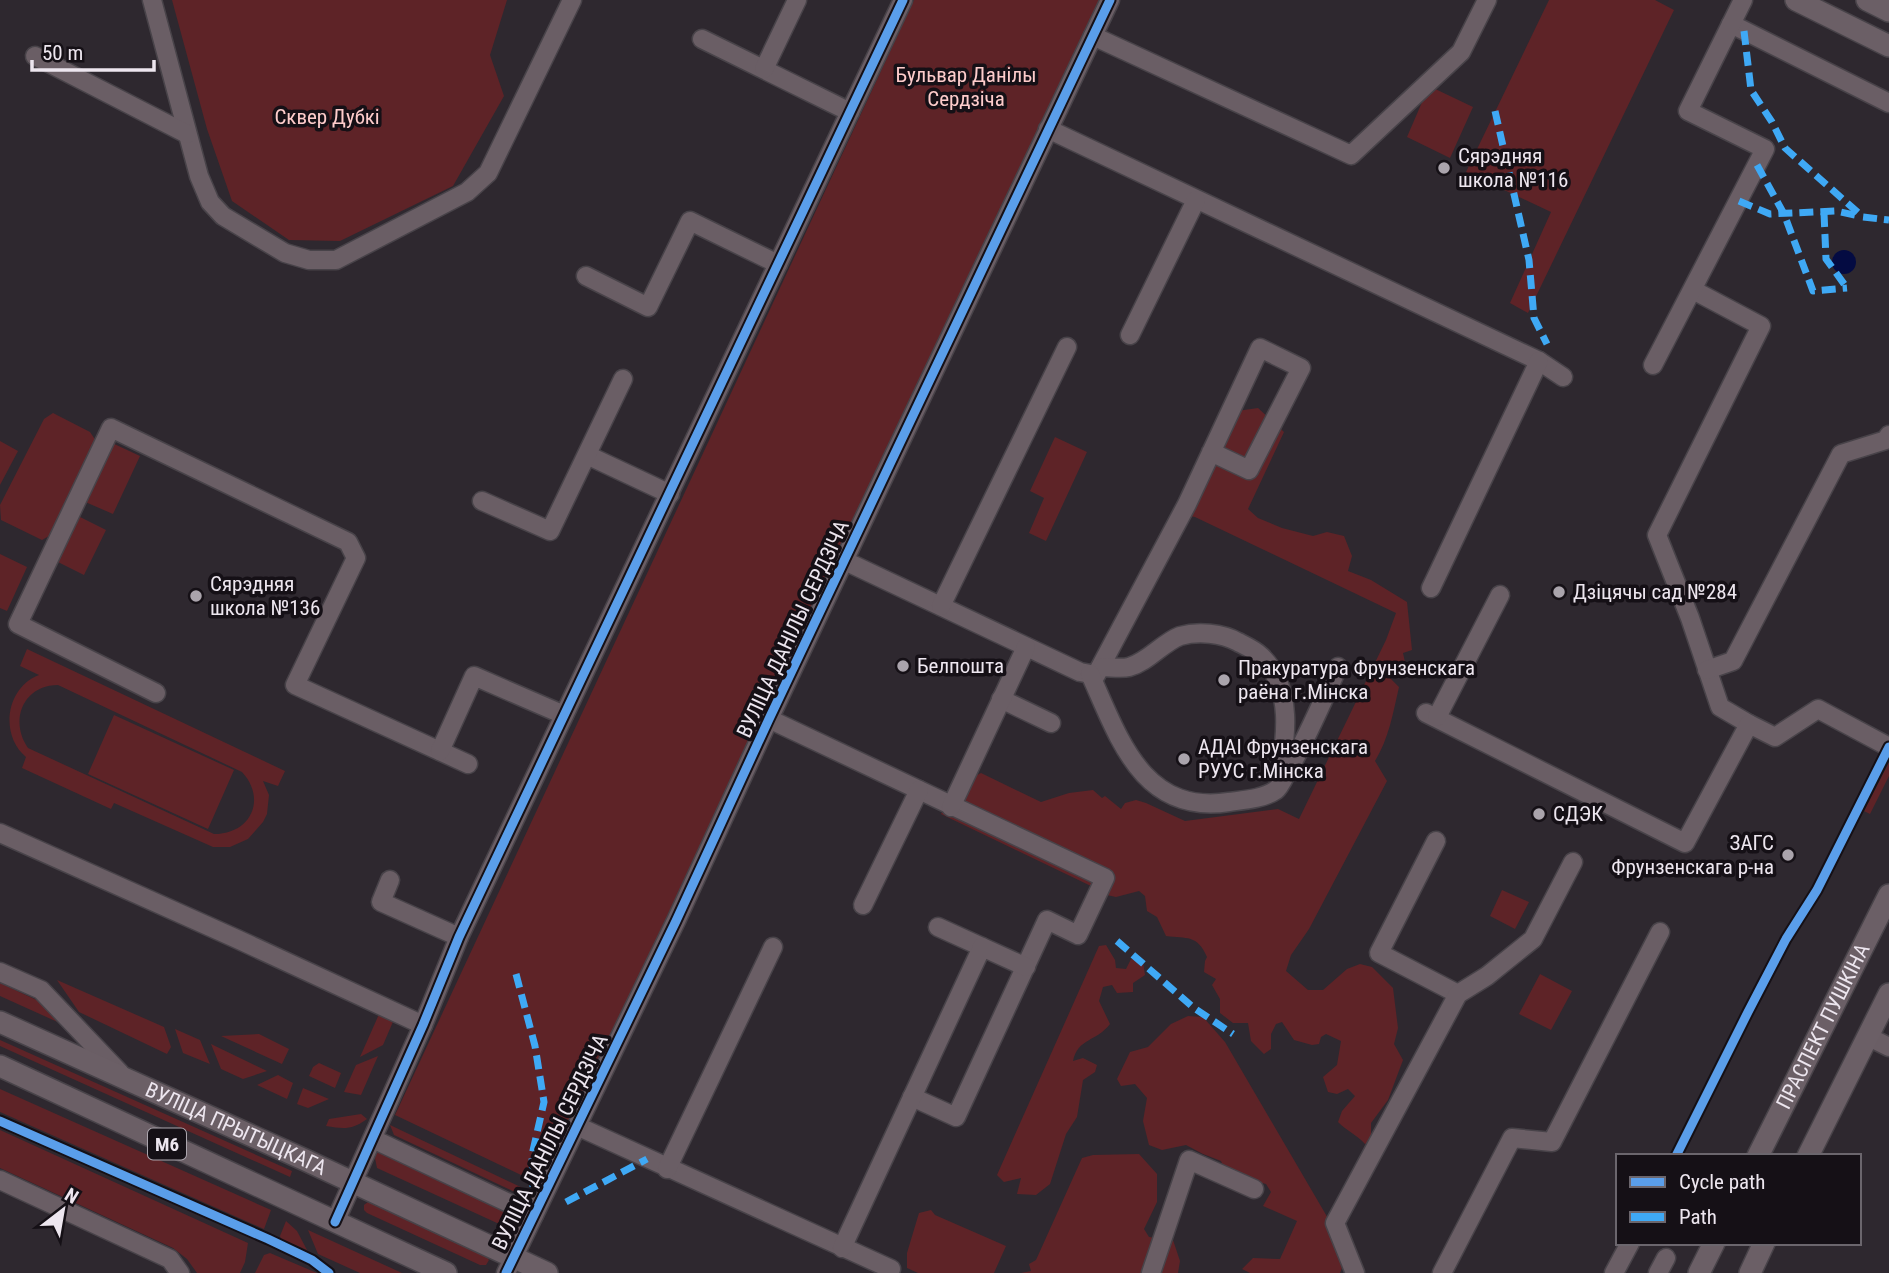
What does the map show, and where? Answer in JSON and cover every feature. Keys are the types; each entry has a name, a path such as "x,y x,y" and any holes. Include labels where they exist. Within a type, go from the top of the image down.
{"main road":[{"path":"1867,0 1889,11"},
{"path":"1799,2 1889,30"},
{"path":"1799,2 1889,46"},
{"name":"ПРАСПЕКТ ПУШКІНА","path":"1759,1154 1889,895"},
{"name":"ПРАСПЕКТ ПУШКІНА","path":"1809,1154 1889,994"},
{"name":"ВУЛІЦА ПРЫТЫЦКАГА","path":"0,1022 354,1182 510,1265 547,1273"},
{"name":"ВУЛІЦА ПРЫТЫЦКАГА","path":"0,1066 446,1273"},
{"path":"1699,1273 1713,1245"},
{"path":"1750,1273 1763,1245"}],"street":[{"path":"149,2 199,176 210,202 223,216 285,253 309,260 336,260 467,192 488,173 572,0"},
{"path":"764,69 797,0"},
{"path":"335,1222 459,937 903,0"},
{"name":"ВУЛІЦА ДАНІЛЫ СЕРДЗІЧА","path":"510,1265 676,921 1110,0"},
{"path":"1093,36 1351,155 1461,52 1487,0"},
{"path":"1653,365 1765,149 1688,111 1743,0"},
{"path":"1731,24 1889,103"},
{"path":"702,39 850,112"},
{"path":"35,56 187,134"},
{"path":"1048,129 1539,361 1563,377"},
{"path":"1130,335 1196,200"},
{"path":"586,276 648,307 690,221 778,264"},
{"path":"1693,290 1761,326 1657,535 1720,707 1775,737 1818,709 1889,747"},
{"path":"941,606 1067,347"},
{"path":"1211,452 1250,470 1301,368 1260,348 1211,452 1096,670 1131,760 1151,783 1177,797 1200,803 1224,803 1256,798 1277,790 1295,759 1338,667"},
{"path":"1431,588 1539,361"},
{"path":"482,501 550,531 623,379"},
{"path":"156,693 18,624 111,428 348,542 356,558 295,685 468,764"},
{"path":"1707,670 1733,661 1841,454 1886,440 1889,435"},
{"path":"587,455 670,494"},
{"path":"845,561 1080,672 1127,668 1140,663 1180,637 1202,633 1232,639 1259,654 1273,668 1283,698 1286,731 1277,790"},
{"path":"1500,595 1432,715 1685,843 1749,724"},
{"path":"951,807 1026,647"},
{"path":"440,751 474,676 564,715"},
{"path":"1001,699 1051,723"},
{"path":"769,719 1105,878 1078,934 1047,920 956,1116 912,1097"},
{"path":"863,905 919,790"},
{"path":"0,833 423,1025"},
{"path":"1436,841 1379,953 1458,994"},
{"path":"1355,1273 1335,1223 1458,994 1487,976 1533,939 1573,862"},
{"path":"390,880 381,902 459,937"},
{"path":"939,927 1026,967"},
{"path":"1442,1273 1512,1138 1552,1142 1660,932"},
{"path":"667,1169 773,947"},
{"path":"842,1248 982,947"},
{"path":"0,972 41,990 124,1079"},
{"path":"1867,1036 1889,1047"},
{"path":"577,1126 893,1272"},
{"path":"373,1139 534,1215"},
{"path":"1151,1273 1189,1160 1254,1189"},
{"path":"0,1180 170,1259 180,1273"},
{"path":"1614,1273 1629,1245"}],"green space":[{"name":"Сквер Дубкі","path":"172,0 507,0 490,55 504,96 453,186 340,241 289,240 232,201 207,129"},
{"name":"Бульвар Данілы Сердзіча","path":"914,0 1100,0 811,608 542,1185 395,1115"},
{"path":"1549,0 1655,0 1674,10 1528,313 1510,303 1551,212 1466,172"},
{"path":"1429,86 1473,107 1450,158 1407,137"},
{"path":"1258,408 1284,432 1248,509 1258,518 1282,528 1313,536 1327,532 1344,536 1352,556 1348,571 1371,580 1407,602 1412,650 1403,653 1405,662 1389,677 1399,687 1387,734 1375,761 1387,781 1309,929 1291,955 1286,971 1308,990 1323,990 1347,969 1360,964 1372,967 1393,988 1398,1028 1394,1044 1403,1060 1388,1100 1371,1123 1371,1142 1365,1144 1338,1122 1342,1111 1355,1096 1348,1089 1337,1094 1328,1092 1323,1077 1337,1065 1341,1041 1326,1034 1321,1037 1319,1044 1294,1040 1282,1022 1276,1024 1271,1034 1271,1049 1264,1054 1251,1041 1248,1023 1233,1023 1220,1013 1220,999 1212,985 1216,979 1204,972 1207,957 1199,944 1191,939 1166,936 1157,917 1147,911 1145,896 1139,891 1116,897 1093,892 1091,886 941,814 957,790 981,773 1041,802 1069,793 1093,790 1121,809 1125,803 1136,800 1185,821 1278,809 1299,819 1386,640 1396,613 1195,517 1176,514 1237,411"},
{"path":"53,413 90,432 96,441 49,536 42,540 1,520 0,505 44,419"},
{"path":"1055,437 1087,452 1046,541 1029,533 1044,498 1030,491"},
{"path":"0,441 18,451 0,485"},
{"path":"110,442 140,456 113,514 83,501"},
{"path":"76,515 106,530 84,575 54,560"},
{"path":"0,554 27,567 7,611 0,608"},
{"path":"27,649 285,771 278,786 263,781 269,795 267,814 263,822 248,839 230,847 213,847 114,803 111,809 22,768 26,757 12,737 10,713 19,690 39,675 20,666","holes":["58,685 242,772 253,793 251,813 246,822 238,828 214,834 28,748 22,738 20,716 28,698 36,691"]},
{"path":"114,715 234,770 208,829 88,774"},
{"path":"1889,762 1889,776 1870,814 1864,811"},
{"path":"1502,890 1529,902 1515,929 1490,916"},
{"path":"1106,945 1115,960 1116,968 1126,969 1131,959 1143,962 1145,975 1133,983 1133,992 1117,993 1112,985 1103,987 1099,1001 1110,1024 1083,1044 1075,1054 1073,1061 1083,1058 1097,1065 1095,1072 1083,1080 1077,1117 1066,1134 1050,1184 1036,1195 1017,1194 1021,1178 1004,1182 997,1175 1099,946"},
{"path":"1540,974 1572,991 1551,1030 1519,1014"},
{"path":"57,980 164,1027 171,1047 167,1054 79,1012"},
{"path":"0,983 41,1002 62,1024 0,996"},
{"path":"380,1012 395,1017 383,1045 360,1057"},
{"path":"1188,1016 1203,1017 1225,1042 1329,1220 1342,1268 1340,1273 1250,1273 1242,1269 1253,1258 1280,1259 1297,1221 1263,1206 1271,1192 1266,1184 1224,1168 1221,1161 1186,1145 1162,1150 1149,1145 1143,1121 1147,1098 1135,1084 1121,1086 1117,1079 1130,1052 1148,1047 1171,1024"},
{"path":"175,1029 200,1040 210,1064 183,1053"},
{"path":"259,1034 289,1049 282,1064 221,1036"},
{"path":"0,1040 292,1171 290,1177 0,1046"},
{"path":"211,1044 267,1071 243,1079 221,1069"},
{"path":"378,1056 361,1095 344,1092 356,1065"},
{"path":"319,1063 341,1073 335,1088 309,1076 313,1067"},
{"path":"278,1075 293,1083 287,1099 257,1085"},
{"path":"303,1088 329,1099 308,1108 297,1104"},
{"path":"0,1089 271,1210 264,1229 0,1112"},
{"path":"361,1114 367,1119 352,1127 326,1126 329,1119"},
{"path":"390,1125 531,1192 519,1194 394,1135"},
{"path":"0,1130 248,1243 240,1273 197,1273 187,1259 173,1248 0,1168"},
{"path":"378,1150 513,1214 510,1222 497,1223 377,1168 375,1158"},
{"path":"1139,1154 1157,1174 1157,1202 1144,1229 1149,1237 1173,1240 1180,1261 1178,1273 1021,1273 1031,1271 1029,1264 1036,1260 1082,1158 1093,1155"},
{"path":"368,1202 489,1260 486,1265 480,1265 367,1213 364,1205"},
{"path":"931,1210 935,1215 1006,1246 994,1273 918,1273 907,1268 907,1253 919,1213"},
{"path":"286,1221 297,1231 307,1250 281,1239"},
{"path":"308,1230 402,1273 360,1273 318,1254"},
{"path":"270,1253 317,1273 255,1273 264,1255"}],"shaded area":[{"path":"1844,250 1855,257 1856,262 1849,273 1844,274 1833,267 1832,262 1839,251"}],"marked path":[{"path":"1744,31 1751,90 1785,148 1863,217 1889,220"},
{"path":"1495,111 1529,260 1534,318 1547,344"},
{"path":"1757,165 1784,214 1813,291 1847,288"},
{"path":"1739,201 1770,214 1836,211 1859,216"},
{"path":"1824,213 1826,259 1847,288"},
{"path":"1117,941 1194,1008 1233,1034"},
{"path":"516,974 535,1046 544,1102 532,1155 533,1187"},
{"path":"566,1202 647,1159"}],"cycle path":[{"path":"335,1222 459,937 903,0"},
{"path":"506,1273 676,921 1110,0"},
{"path":"1677,1154 1786,939 1817,890 1889,747"},
{"path":"0,1121 268,1239 312,1260 329,1273"}],"place":[{"name":"Сярэдняя школа №116","path":"1444,168"},
{"name":"Дзіцячы сад №284","path":"1559,592"},
{"name":"Сярэдняя школа №136","path":"196,596"},
{"name":"Белпошта","path":"903,666"},
{"name":"Пракуратура Фрунзенскага раёна г.Мінска","path":"1224,680"},
{"name":"АДАІ Фрунзенскага РУУС г.Мінска","path":"1184,759"},
{"name":"СДЭК","path":"1539,814"},
{"name":"ЗАГС Фрунзенскага р-на","path":"1788,855"}]}
